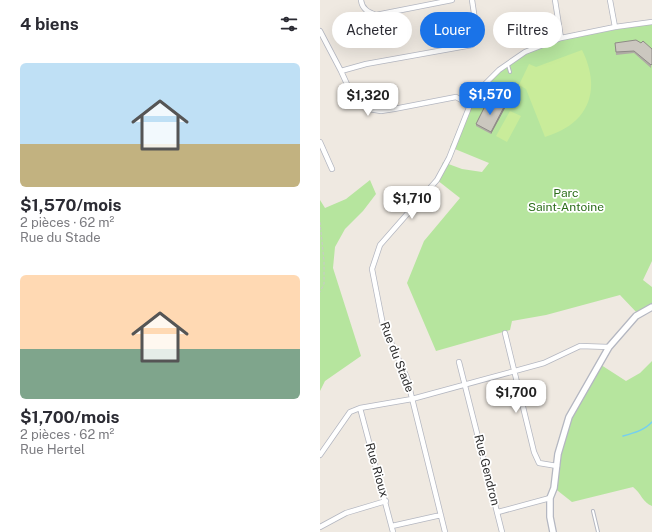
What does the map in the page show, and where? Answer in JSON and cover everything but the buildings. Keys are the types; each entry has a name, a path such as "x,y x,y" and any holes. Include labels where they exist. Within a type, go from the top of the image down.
{"street":[{"path":"361,0 362,6 369,12 376,15 452,0"},
{"path":"341,71 366,64 472,45 477,40 472,0"},
{"path":"555,0 557,12"},
{"path":"610,0 615,27"},
{"name":"Rue du Stade","path":"562,38 615,27 652,22"},
{"path":"320,31 351,93 357,102 369,109 380,111 456,97 470,105"},
{"name":"Rue du Stade","path":"445,532 407,378 383,325 372,269 380,245 437,180 449,158 470,105 482,87 499,70 525,52 535,48"},
{"path":"320,142 332,169"},
{"path":"553,532 550,517 550,498 554,488 558,454 569,417 610,347 636,316 652,307"},
{"path":"505,333 534,452 539,464 557,466"},
{"path":"320,455 350,412 360,408 412,399 544,363 580,346 610,347"},
{"name":"Rue Gendron","path":"459,362 502,532"},
{"name":"Rue Rioux","path":"360,408 386,501 393,532"},
{"path":"498,512 550,498"},
{"path":"320,527 346,513 386,501"},
{"path":"392,526 441,515"}],"lane":[{"path":"508,64 510,72"},
{"path":"482,87 491,91"},
{"path":"593,511 598,532"}],"path":[{"path":"320,222 324,261 324,284 320,292"}],"green space":[{"name":"Parc Saint-Antoine","path":"652,23 652,261 643,280 652,287 652,306 639,315 620,295 546,315 512,321 510,330 436,351 407,283 424,241 460,198 437,180 443,162 462,169 482,172 489,163 450,147 464,114 470,104 492,75 510,61 530,48 562,48 562,39"},
{"path":"582,50 588,65 591,79 591,92 588,104 572,124 545,137 526,89 519,85 529,64 536,67"},
{"path":"510,111 521,116 507,142 496,136"},
{"path":"370,180 376,194 363,211 345,229 335,247 333,268 361,356 325,381 320,391 320,200 325,208 346,199"},
{"path":"652,361 652,506 646,503 633,487 572,502 553,487 569,418 598,363 626,381 640,373"}],"waterway":[{"path":"623,436 643,429 652,422"}]}
